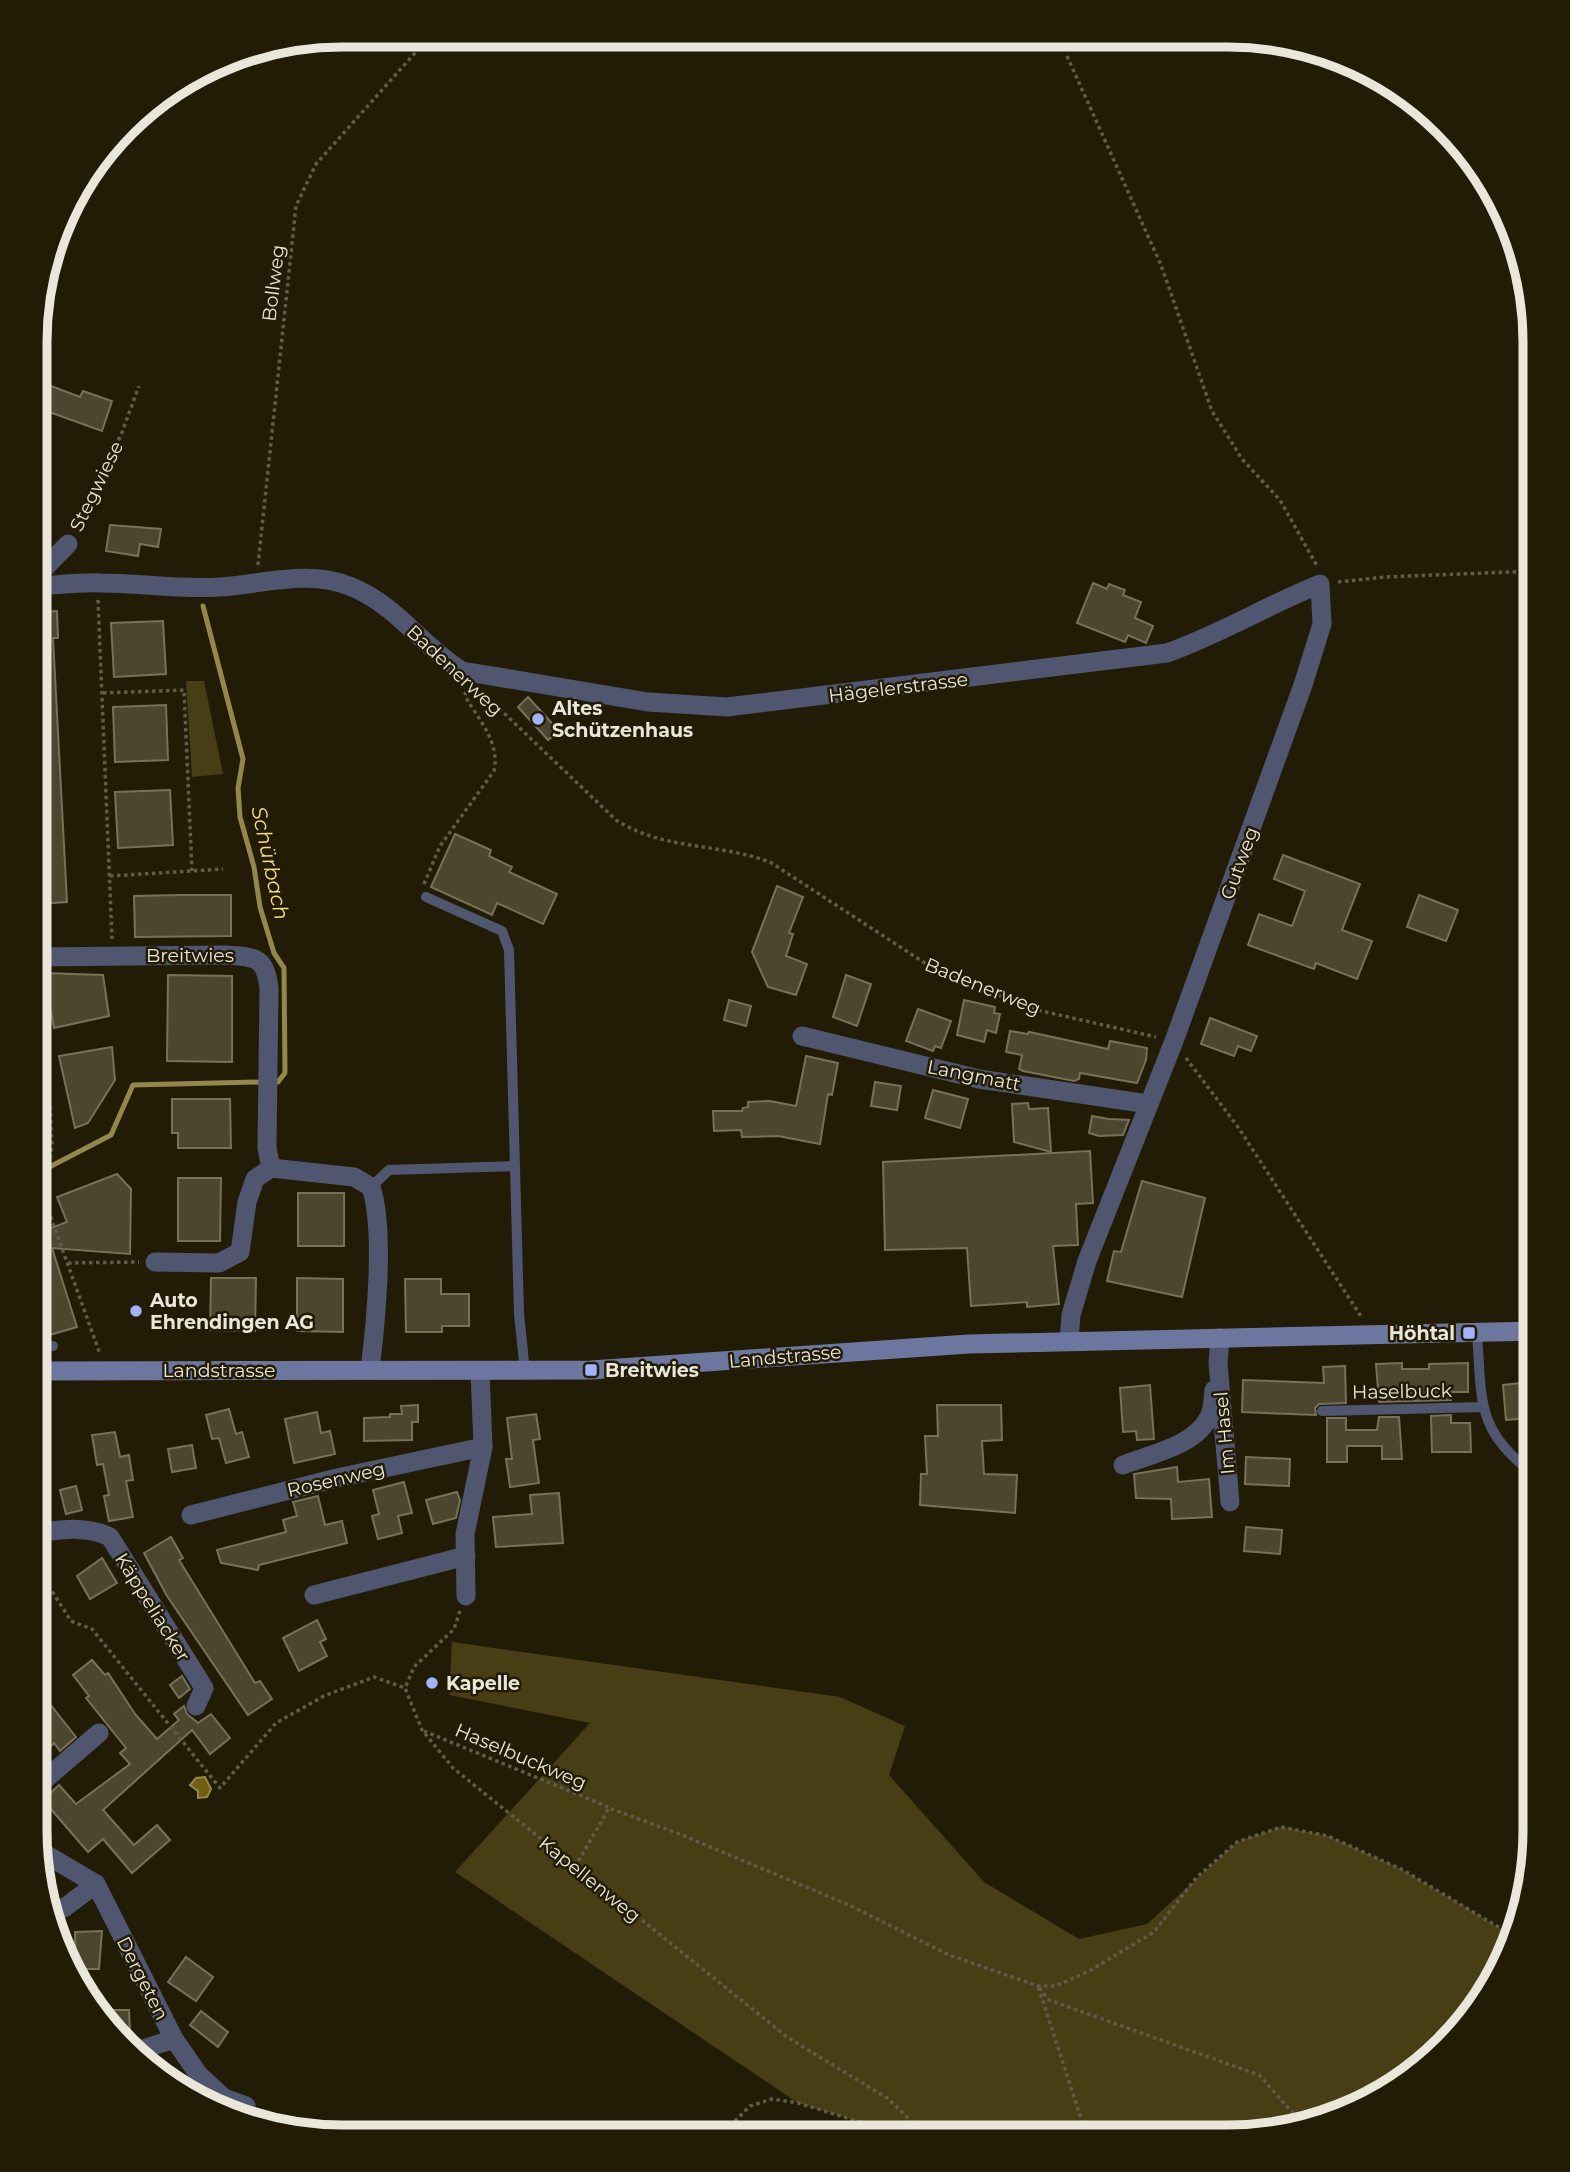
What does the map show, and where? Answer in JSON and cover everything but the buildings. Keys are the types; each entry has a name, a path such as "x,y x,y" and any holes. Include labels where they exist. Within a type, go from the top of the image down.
{"main road":[{"name":"Landstrasse","path":"47,1371 525,1371 1069,1340 1523,1331"}],"street":[{"name":"Stegwiese","path":"47,566 68,544"},
{"name":"Badenerweg","path":"47,585 98,582 219,587 257,581 316,579 352,587 393,611 438,656 462,671"},
{"name":"Hägelerstrasse","path":"462,671 648,702 727,707 1167,653 1210,637 1281,600 1320,584"},
{"name":"Gutweg","path":"1069,1340 1071,1315 1087,1261 1174,1041 1303,685 1322,624 1320,584"},
{"name":"Breitwies","path":"47,957 225,955 247,956 260,961 267,970 269,988 267,1148 271,1168"},
{"name":"Langmatt","path":"802,1036 979,1079 1147,1104"},
{"path":"155,1262 219,1263 240,1252 247,1202 255,1179 271,1168 354,1177 370,1187 377,1208 374,1335 370,1369"},
{"name":"Im Hasel","path":"1123,1465 1180,1443 1200,1430 1210,1416 1220,1338"},
{"name":"Im Hasel","path":"1218,1363 1230,1502"},
{"path":"466,1596 465,1534 483,1447 480,1371"},
{"name":"Rosenweg","path":"191,1515 337,1478 483,1447"},
{"name":"Käppeliacker","path":"47,1532 68,1529 101,1533 110,1537 204,1688 196,1706"},
{"path":"314,1595 466,1556"},
{"path":"47,1778 99,1733"},
{"path":"49,1856 96,1884 64,1908 58,1909"},
{"name":"Dergeten","path":"96,1884 174,2039 199,2075 224,2098 246,2106"},
{"path":"145,2049 174,2039"}],"lane":[{"path":"426,897 502,931 509,950 519,1314 525,1371"},
{"path":"370,1187 389,1170 515,1166"},
{"name":"Haselbuck","path":"1477,1332 1483,1407 1490,1427 1509,1455 1523,1466"},
{"path":"47,1346 53,1346"},
{"name":"Haselbuck","path":"1322,1411 1483,1407"}],"path":[{"name":"Bollweg","path":"257,581 296,206 316,164 420,47"},
{"path":"1068,56 1161,265 1212,411 1242,459 1280,500 1315,561 1320,584 1385,577 1523,571"},
{"name":"Stegwiese","path":"68,544 121,435 139,386"},
{"path":"98,582 112,955"},
{"path":"426,897 424,882 440,846 494,771 497,758 495,745 466,698 462,671"},
{"name":"Badenerweg","path":"462,671 511,723 616,820 638,834 659,841 745,853 770,862 934,970 1033,1009 1174,1041"},
{"path":"103,693 184,690 192,871"},
{"path":"110,876 223,869"},
{"path":"1174,1041 1238,1127 1372,1335"},
{"path":"47,1097 52,1145 47,1195"},
{"path":"47,1142 51,1138"},
{"path":"47,1204 105,1369"},
{"path":"68,1263 155,1262"},
{"name":"Kapellenweg","path":"466,1596 454,1629 414,1667 405,1688 422,1730 453,1768 787,2037 887,2098 915,2125"},
{"name":"Haselbuckweg","path":"422,1730 849,1905 948,1955 1038,1986"},
{"path":"575,1867 609,1808"},
{"path":"1038,1986 1056,1986 1089,1971 1154,1932 1196,1878 1237,1842 1281,1827 1328,1836 1403,1870 1505,1931"},
{"path":"1038,1986 1049,2000 1259,2075 1296,2117"},
{"path":"1038,1986 1083,2125"},
{"path":"731,2125 750,2106 772,2099 798,2103 869,2125"},
{"path":"246,2106 280,2118"}],"shaded area":[{"path":"186,681 204,681 223,774 192,777"},
{"path":"452,1642 840,1697 905,1726 889,1775 984,1882 1079,1939 1147,1924 1237,1842 1281,1827 1328,1836 1403,1870 1505,1931 1473,1994 1450,2024 1422,2052 1375,2085 1341,2102 1304,2115 1228,2125 870,2125 798,2103 455,1872 590,1723 449,1695"},
{"path":"205,1777 211,1789 207,1797 198,1798 198,1791 190,1785 196,1778"}],"waterway":[{"name":"Schürbach","path":"203,606 243,759 238,788 240,817 254,867 260,907 274,953 284,968 285,1073 278,1082"},
{"name":"Schürbach","path":"47,1168 111,1135 133,1085 260,1082"}],"place":[{"name":"Altes Schützenhaus","path":"538,719"},
{"name":"Auto Ehrendingen AG","path":"136,1311"},
{"name":"Höhtal","path":"1469,1333"},
{"name":"Breitwies","path":"591,1370"},
{"name":"Kapelle","path":"432,1683"}]}
